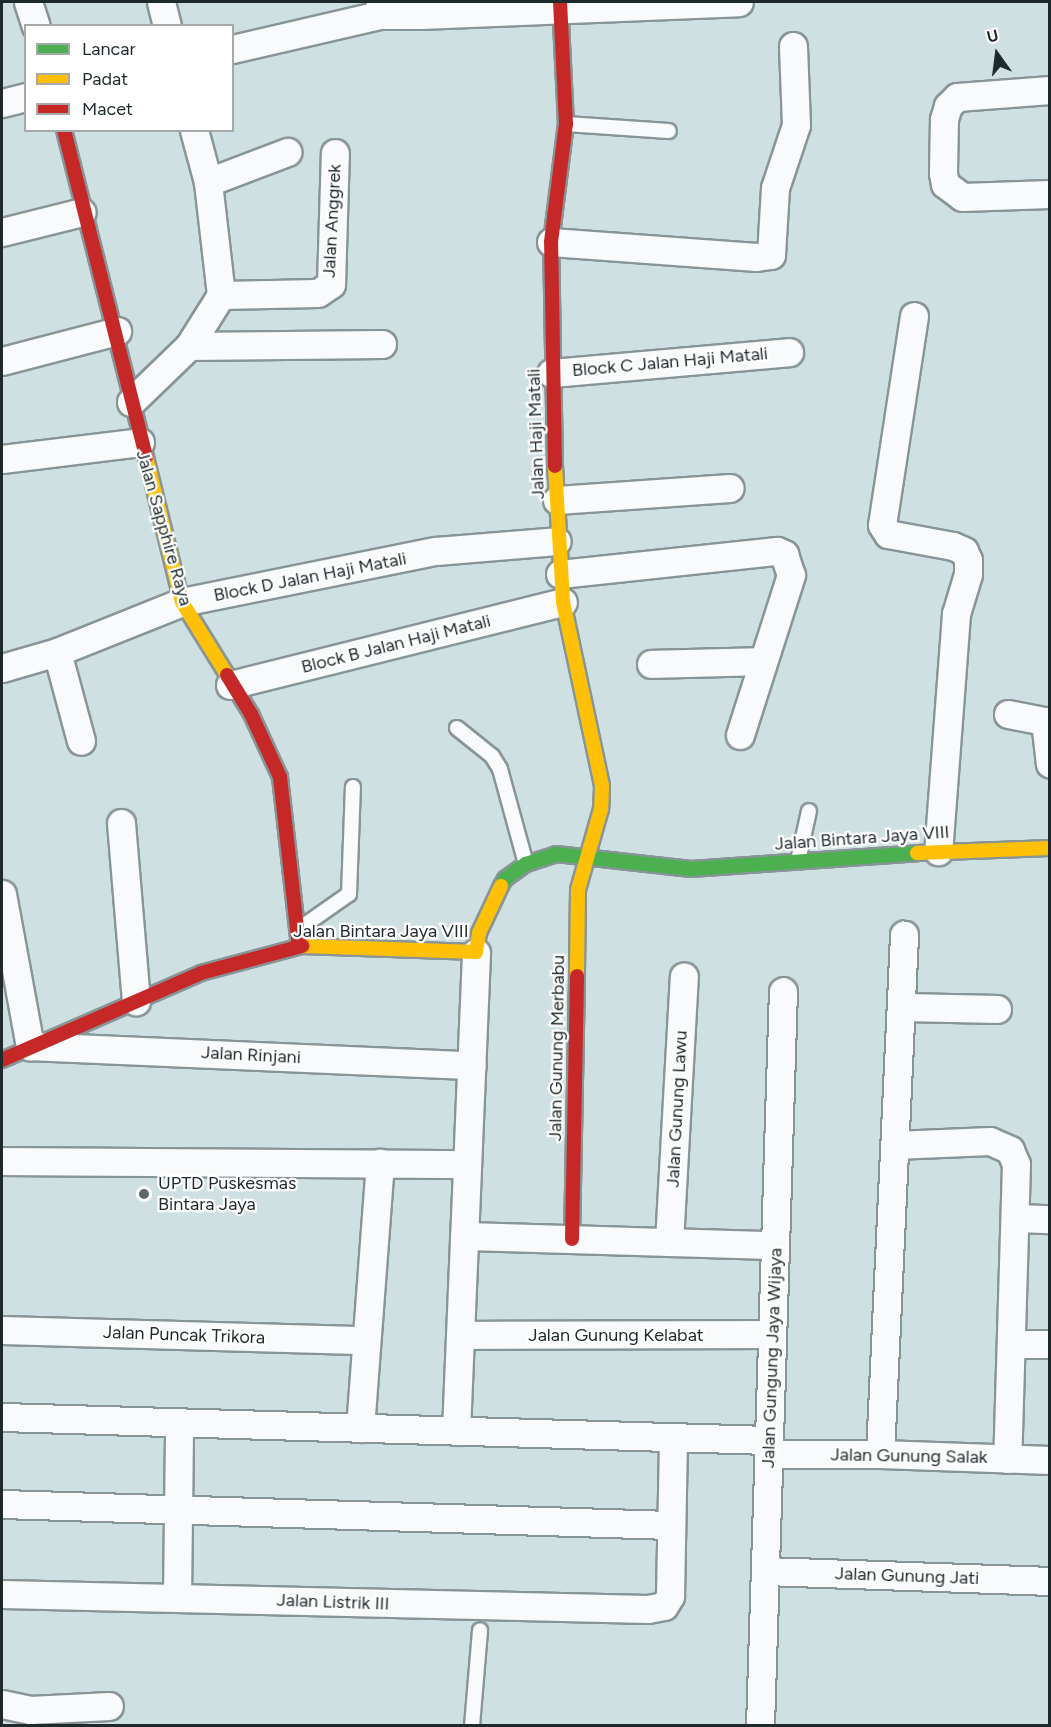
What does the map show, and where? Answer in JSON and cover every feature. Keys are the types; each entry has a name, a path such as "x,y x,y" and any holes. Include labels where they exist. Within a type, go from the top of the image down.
{"street":[{"path":"28,2 35,24"},
{"path":"161,2 166,24"},
{"path":"234,48 379,8 738,2"},
{"name":"Jalan Haji Matali","path":"559,5 566,124 551,242 551,373 557,541 562,602 602,786 601,809 584,859"},
{"path":"551,242 756,257 771,255 774,188 796,125 793,46"},
{"path":"1050,90 957,97 948,106 944,118 943,173 945,184 962,197 1050,194"},
{"path":"2,103 24,98"},
{"name":"Jalan Sapphire Raya","path":"64,132 82,212 117,331 130,402 182,602 230,685 251,714 280,777 299,928 299,945"},
{"path":"130,402 189,346 221,295 208,182 195,132"},
{"path":"208,182 286,152"},
{"name":"Jalan Anggrek","path":"221,295 318,293 331,284 335,153"},
{"path":"2,232 82,212"},
{"path":"914,316 882,525 888,534 952,546 964,551 968,560 968,574 956,614 938,851"},
{"path":"2,361 117,331"},
{"path":"189,346 382,344"},
{"name":"Block C Jalan Haji Matali","path":"551,373 789,352"},
{"path":"2,459 140,442"},
{"path":"557,500 730,488"},
{"name":"Block D Jalan Haji Matali","path":"2,668 57,652 182,602 436,551 557,541"},
{"path":"560,574 777,551 788,560 791,574 740,735"},
{"name":"Block B Jalan Haji Matali","path":"230,685 562,602"},
{"path":"57,652 81,741"},
{"path":"651,664 762,661"},
{"path":"1008,714 1045,721 1050,764"},
{"path":"121,823 136,1001"},
{"name":"Jalan Bintara Jaya VIII","path":"2,1060 30,1046 232,962 299,945 476,952 479,933 498,889 526,864 556,854 584,859 691,869 938,851 1050,848"},
{"name":"Jalan Gunung Merbabu","path":"572,1239 578,890 584,859"},
{"path":"2,894 30,1046"},
{"path":"880,1454 894,1145 904,1007 904,935"},
{"path":"456,1431 476,952"},
{"name":"Jalan Gunung Lawu","path":"669,1242 684,976"},
{"name":"Jalan Gungung Jaya Wijaya","path":"760,1725 783,992"},
{"path":"904,1007 997,1009"},
{"name":"Jalan Rinjani","path":"30,1046 472,1065"},
{"path":"894,1145 990,1141 1010,1150 1016,1164 1017,1218 1007,1459"},
{"path":"2,1161 467,1164"},
{"path":"360,1428 380,1163"},
{"path":"1017,1218 1050,1219"},
{"path":"464,1236 775,1245"},
{"name":"Jalan Puncak Trikora","path":"2,1330 366,1340"},
{"name":"Jalan Gunung Kelabat","path":"460,1335 772,1334"},
{"path":"1013,1344 1050,1344"},
{"name":"Jalan Gunung Salak","path":"2,1417 673,1437 769,1447 880,1454 1050,1460"},
{"path":"177,1597 180,1509 179,1423"},
{"path":"2,1504 669,1524 673,1437"},
{"name":"Jalan Listrik III","path":"2,1594 648,1609 664,1606 670,1596 669,1524"},
{"name":"Jalan Gunung Jati","path":"765,1571 1050,1581"},
{"path":"2,1704 30,1710 109,1706"}],"lane":[{"path":"566,124 669,131"},
{"path":"457,728 492,756 500,769 526,864"},
{"path":"299,928 349,894 353,787"},
{"path":"798,861 809,811"},
{"path":"472,1725 480,1630"}],"traffic: fast":[{"path":"501,886 505,879 526,864 556,854 691,869 917,853"}],"traffic: slow":[{"path":"146,457 182,602 227,675"},
{"path":"555,466 563,602 602,786 601,809 578,890 577,976"},
{"path":"917,853 1050,848"},
{"path":"302,946 476,952 479,933 501,886"}],"traffic: jam":[{"path":"555,466 551,242 566,124 560,2"},
{"path":"65,132 146,457"},
{"path":"227,675 251,714 280,777 299,946"},
{"path":"2,1060 201,973 302,946"},
{"path":"572,1239 577,976"}],"place":[{"name":"UPTD Puskesmas Bintara Jaya","path":"144,1194"}]}
